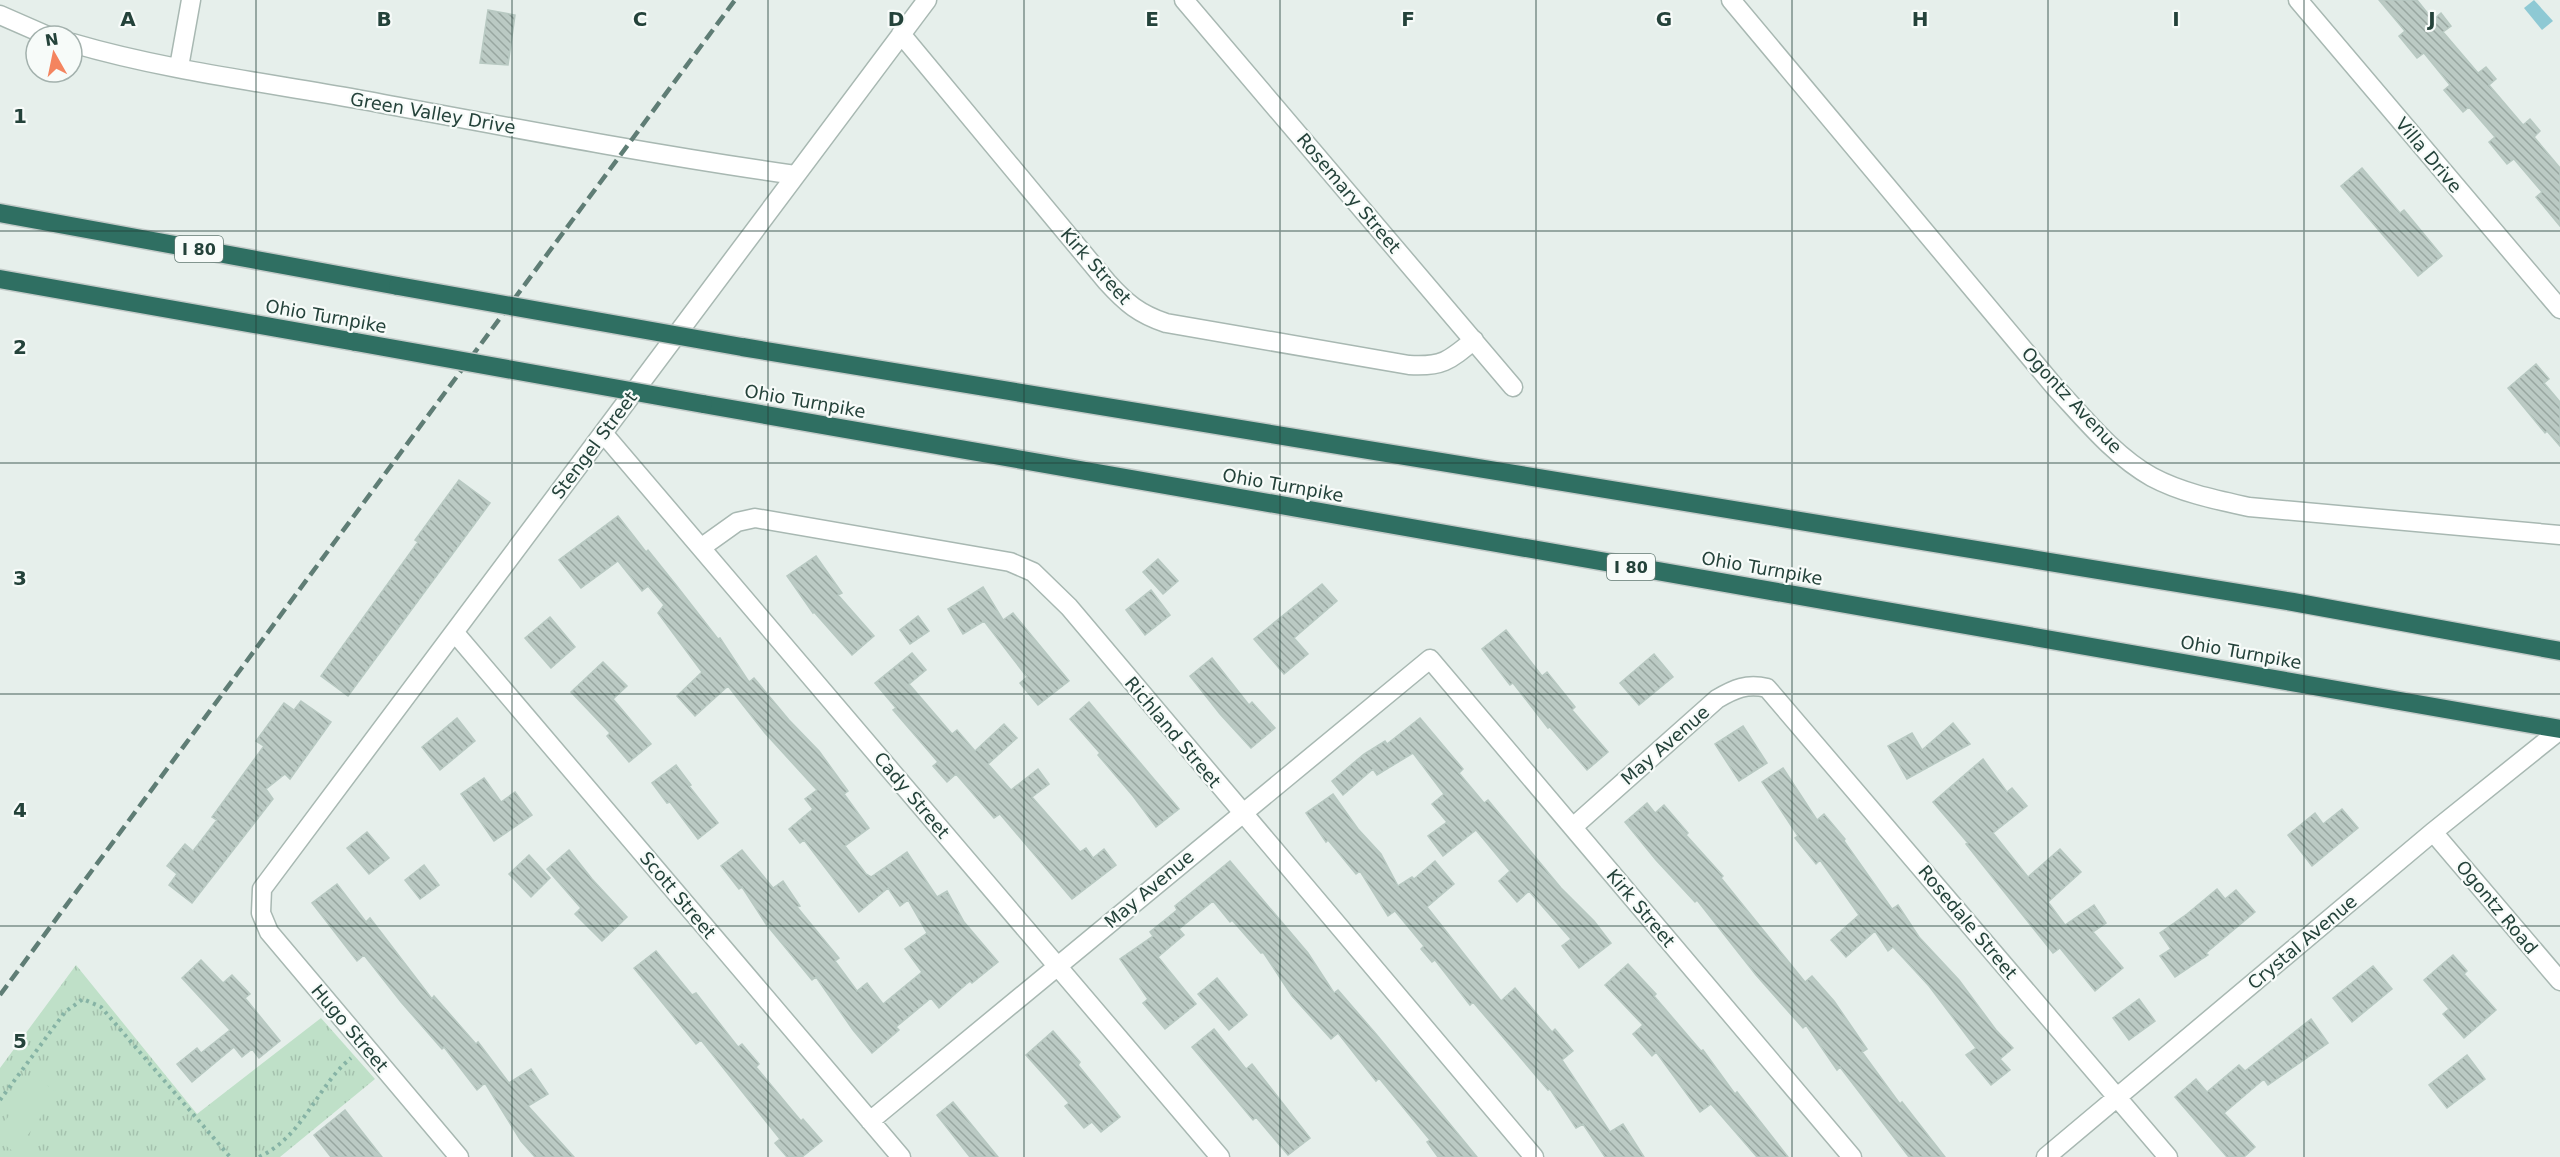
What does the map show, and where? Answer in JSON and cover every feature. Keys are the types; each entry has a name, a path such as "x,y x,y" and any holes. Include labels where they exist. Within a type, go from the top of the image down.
{"highway":[{"name":"I 80","path":"0,213 742,347 2293,602 2560,651"},
{"name":"Ohio Turnpike","path":"0,279 2560,729"}],"street":[{"path":"179,67 191,0"},
{"name":"Stengel Street","path":"262,890 927,0"},
{"name":"Rosemary Street","path":"1184,0 1514,387"},
{"name":"Ogontz Avenue","path":"1731,0 2054,386 2109,444 2152,477 2203,496 2249,507 2560,535"},
{"name":"Villa Drive","path":"2298,0 2560,309"},
{"path":"0,15 24,26"},
{"name":"Kirk Street","path":"901,34 1107,282 1124,301 1143,315 1166,324 1409,365 1432,366 1452,358 1474,340"},
{"name":"Green Valley Drive","path":"84,46 179,67 627,148 795,175"},
{"name":"Cady Street","path":"603,433 1220,1157"},
{"name":"Richland Street","path":"702,547 737,522 755,518 1010,562 1033,572 1069,608 1534,1157"},
{"name":"Scott Street","path":"455,633 901,1157"},
{"name":"Kirk Street","path":"1430,659 1852,1157"},
{"name":"May Avenue","path":"870,1121 1430,659"},
{"name":"May Avenue","path":"1573,827 1717,699 1745,686 1767,688"},
{"name":"Rosedale Street","path":"1767,688 2168,1157"},
{"name":"Crystal Avenue","path":"2046,1157 2433,832 2560,729"},
{"name":"Ogontz Road","path":"2433,832 2560,981"},
{"name":"Hugo Street","path":"262,890 261,913 269,932 459,1157"}],"path":[{"path":"0,1100 65,1012 83,999 101,1007 230,1157"},
{"path":"259,1157 276,1149 308,1114 343,1065 365,1046"}],"green space":[{"path":"76,965 197,1114 321,1018 375,1079 280,1157 0,1157 0,1068"},
{"path":"37,1078 58,1093 15,1153 0,1141 0,1128"}],"water":[{"path":"2534,0 2553,21 2542,30 2524,8"}],"building":[{"path":"2379,0 2417,0 2433,20 2441,13 2451,26 2443,32 2478,73 2486,67 2496,79 2489,85 2523,125 2530,119 2540,131 2534,137 2560,168 2560,226 2536,197 2542,192 2514,159 2507,164 2489,142 2495,137 2469,107 2463,112 2444,90 2450,85 2424,53 2417,58 2399,36 2405,31"},
{"path":"488,10 515,15 508,65 480,63"},
{"path":"2362,168 2400,213 2404,210 2442,256 2418,276 2341,186"},
{"path":"2536,364 2549,379 2544,383 2560,402 2560,446 2547,431 2545,433 2508,388"},
{"path":"459,480 490,503 348,696 321,676 418,542 415,540"},
{"path":"618,516 646,552 648,550 718,639 720,638 749,682 754,678 819,751 848,791 844,794 869,828 845,846 866,874 871,877 907,852 937,897 947,891 964,922 998,962 972,983 970,981 939,1008 931,998 896,1027 899,1030 872,1053 816,977 812,980 766,924 742,887 739,889 721,866 742,850 773,888 783,881 800,906 797,907 839,958 835,961 857,991 867,983 883,1004 922,972 905,949 927,933 908,900 900,906 888,888 859,912 804,840 800,843 789,829 813,809 805,799 817,790 765,733 728,686 695,716 677,696 702,672 658,613 664,605 648,586 642,591 618,561 581,588 559,560"},
{"path":"816,556 842,593 838,595 874,636 852,655 813,613 787,576"},
{"path":"1158,559 1178,581 1163,594 1143,572"},
{"path":"1322,584 1337,601 1294,638 1308,654 1284,674 1254,639"},
{"path":"983,587 1003,620 1013,613 1069,681 1038,705 1020,683 1027,677 984,621 963,634 948,609"},
{"path":"1151,590 1170,615 1145,635 1126,610"},
{"path":"918,616 929,631 910,644 900,630"},
{"path":"550,617 575,647 551,668 525,638"},
{"path":"1506,630 1542,676 1547,672 1575,707 1572,710 1608,752 1587,770 1550,727 1548,728 1513,683 1510,685 1482,649"},
{"path":"912,653 926,670 909,684 952,734 957,730 975,751 1004,724 1017,738 988,764 1011,790 1038,769 1049,784 1032,797 1080,852 1086,848 1093,858 1104,849 1116,865 1072,899 1000,814 994,818 956,774 947,782 933,766 938,762 893,710 896,708 875,683"},
{"path":"1654,654 1673,677 1639,705 1620,683"},
{"path":"1212,658 1249,705 1252,702 1275,728 1251,748 1190,676"},
{"path":"603,662 627,686 613,699 651,744 629,762 607,736 610,733 571,692"},
{"path":"301,701 331,722 290,779 285,774 266,789 273,799 192,903 169,885 177,874 167,866 185,844 193,851 217,820 212,817 264,746 256,741 284,703 294,710"},
{"path":"1089,702 1179,809 1156,827 1098,755 1100,753 1070,719"},
{"path":"457,718 475,741 440,770 422,747"},
{"path":"1420,718 1463,769 1459,773 1484,803 1488,800 1561,888 1594,921 1611,943 1579,968 1562,946 1571,939 1529,891 1517,902 1499,881 1510,871 1476,830 1443,856 1428,836 1447,822 1432,804 1444,794 1413,753 1377,775 1373,769 1343,795 1332,781 1364,754 1385,741 1387,744"},
{"path":"1953,723 1970,744 1907,779 1888,746 1912,733 1922,750"},
{"path":"1743,726 1767,763 1739,781 1715,744"},
{"path":"1983,759 2007,792 2012,788 2027,806 1993,833 2028,877 2060,849 2081,872 2048,902 2065,925 2094,905 2106,923 2093,932 2123,968 2095,991 2060,948 2053,953 1966,844 1968,843 1933,802"},
{"path":"676,765 718,823 698,839 670,802 667,803 652,783"},
{"path":"1783,768 1817,820 1824,814 1845,839 1844,841 1892,909 1898,905 1919,937 1959,980 1996,1030 2013,1048 2000,1059 2010,1070 1991,1085 1966,1055 1976,1048 1929,986 1893,947 1888,951 1875,931 1846,957 1831,940 1859,915 1820,860 1816,864 1795,838 1798,836 1762,782"},
{"path":"484,778 501,802 515,792 532,815 494,841 461,794"},
{"path":"1333,794 1358,829 1381,854 1398,886 1412,877 1414,879 1435,861 1454,884 1427,907 1501,1001 1515,988 1552,1032 1555,1029 1573,1051 1562,1060 1610,1132 1623,1124 1644,1157 1605,1157 1583,1124 1576,1128 1550,1089 1548,1090 1473,1002 1470,1005 1435,960 1432,962 1421,949 1424,946 1395,911 1388,916 1360,871 1356,874 1328,840 1326,842 1306,813"},
{"path":"1647,803 1655,813 1664,805 1688,833 1686,835 1723,876 1721,878 1805,982 1812,976 1834,1001 1867,1049 1862,1052 1900,1104 1902,1102 1945,1157 1909,1157 1840,1067 1837,1070 1806,1025 1803,1028 1756,975 1697,900 1695,902 1656,860 1625,822"},
{"path":"2342,809 2358,828 2312,866 2288,835 2315,813 2323,824"},
{"path":"367,832 389,858 369,874 347,848"},
{"path":"569,850 627,917 602,941 575,914 581,908 547,869"},
{"path":"529,855 550,878 531,897 509,874"},
{"path":"1230,861 1308,953 1334,993 1338,990 1477,1157 1438,1157 1427,1142 1430,1140 1379,1078 1376,1081 1338,1033 1331,1039 1292,996 1263,952 1261,953 1232,920 1230,922 1213,901 1179,929 1184,935 1158,957 1196,1004 1165,1029 1143,1003 1148,999 1120,959 1153,936 1150,932 1177,910 1175,906"},
{"path":"424,865 439,885 420,899 405,880"},
{"path":"337,884 366,922 370,918 432,999 434,996 476,1044 478,1042 509,1083 531,1069 548,1094 528,1106 574,1157 535,1157 521,1141 485,1083 477,1090 444,1047 442,1049 401,1002 364,955 357,961 312,903"},
{"path":"2217,889 2225,899 2236,890 2255,912 2206,953 2208,955 2175,977 2160,956 2171,949 2160,933"},
{"path":"656,951 692,995 696,993 738,1047 742,1044 759,1064 756,1067 801,1121 803,1119 822,1141 802,1157 787,1157 775,1143 780,1139 701,1040 696,1044 634,968"},
{"path":"2453,955 2467,971 2464,974 2496,1010 2464,1038 2443,1014 2449,1009 2424,980"},
{"path":"201,960 223,983 232,975 250,994 245,998 280,1041 259,1058 252,1049 242,1057 234,1047 192,1082 177,1064 197,1048 201,1053 230,1030 182,978"},
{"path":"1628,964 1656,994 1654,996 1701,1051 1703,1050 1735,1094 1737,1092 1788,1157 1757,1157 1711,1104 1700,1112 1656,1052 1652,1056 1633,1034 1643,1025 1605,985"},
{"path":"2373,966 2392,989 2352,1022 2333,998"},
{"path":"1217,978 1247,1015 1229,1030 1198,994"},
{"path":"2139,999 2155,1021 2129,1040 2113,1018"},
{"path":"2311,1019 2328,1043 2268,1085 2264,1079 2224,1113 2255,1147 2244,1157 2227,1157 2175,1097 2196,1079 2207,1092 2239,1065 2245,1071"},
{"path":"1214,1029 1246,1069 1252,1064 1310,1138 1288,1155 1256,1117 1253,1120 1192,1047"},
{"path":"1053,1031 1080,1062 1078,1065 1120,1117 1101,1132 1092,1122 1084,1128 1065,1106 1069,1103 1026,1055"},
{"path":"2467,1055 2485,1079 2447,1108 2429,1085"},
{"path":"953,1102 998,1157 970,1157 937,1115"},
{"path":"345,1110 382,1157 331,1157 314,1135"}],"railway":[{"path":"0,995 735,0"}]}
